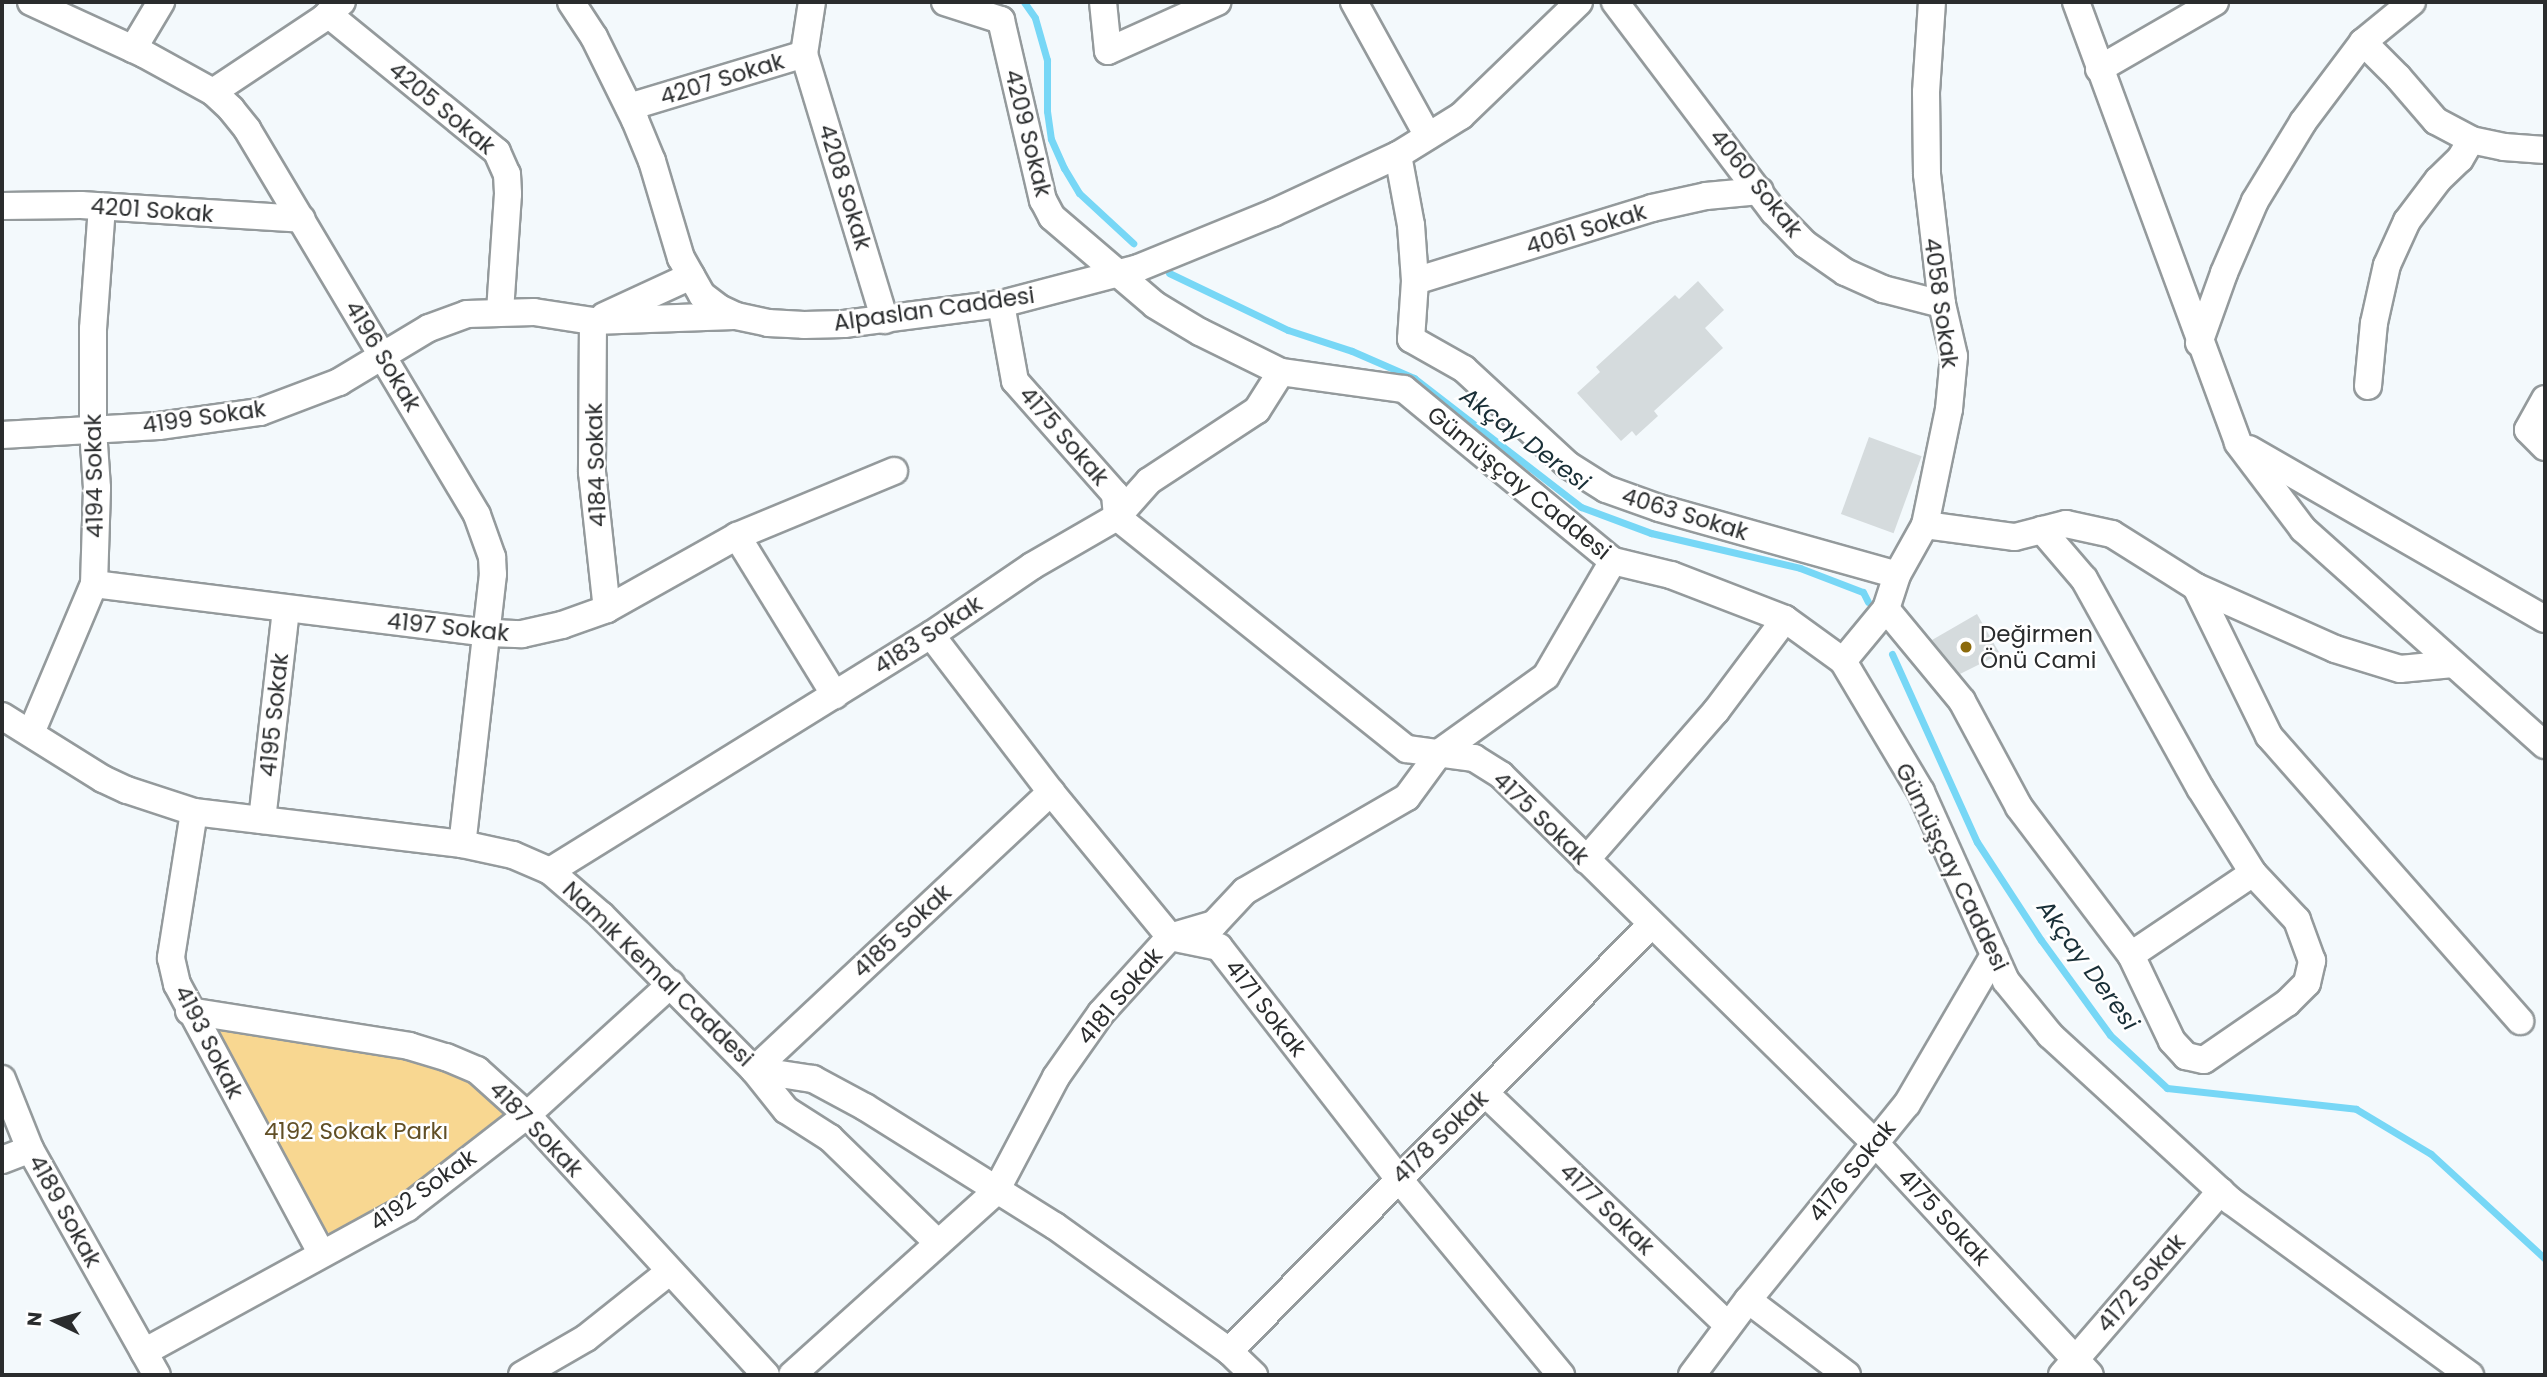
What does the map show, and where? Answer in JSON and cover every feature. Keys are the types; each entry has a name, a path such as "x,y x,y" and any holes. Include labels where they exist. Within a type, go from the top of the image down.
{"street":[{"name":"4196 Sokak","path":"31,2 133,49 213,92 247,129 477,515 487,538 493,574 489,633 462,845"},
{"path":"133,49 161,2"},
{"name":"Alpaslan Caddesi","path":"571,2 594,37 629,107 652,161 670,228 691,276 710,303 736,316 768,323 804,324 885,320 1001,304 1119,274 1273,213 1398,155 1461,116 1579,2"},
{"name":"4207 Sokak","path":"629,107 804,54 813,2"},
{"name":"4209 Sokak","path":"946,2 1001,20 1042,200 1052,218 1119,274"},
{"path":"1102,2 1108,51 1217,2"},
{"path":"1354,2 1428,136"},
{"name":"4060 Sokak","path":"1615,2 1774,212 1805,244 1846,272 1883,289 1942,304"},
{"name":"4058 Sokak","path":"1843,661 1886,609 1897,575 1924,525 1950,409 1954,356 1942,304 1930,220 1925,132 1932,2"},
{"path":"2076,2 2199,343 2238,443 2303,529 2545,744"},
{"path":"2099,69 2215,2"},
{"path":"2199,343 2224,273 2255,201 2303,122 2363,42 2412,2"},
{"path":"213,92 335,8"},
{"name":"4205 Sokak","path":"335,8 487,142 503,163 508,194 500,312"},
{"path":"2363,42 2436,121 2471,140 2504,147 2545,150"},
{"name":"4208 Sokak","path":"804,54 885,320"},
{"path":"2368,386 2374,323 2387,265 2407,221 2438,180 2460,159 2471,140"},
{"name":"4063 Sokak","path":"1398,155 1411,225 1415,281 1411,339 1464,369 1568,465 1606,489 1659,508 1897,575"},
{"name":"4061 Sokak","path":"1415,281 1652,208 1706,196 1760,191"},
{"name":"4201 Sokak","path":"2,206 102,206 302,219"},
{"name":"4194 Sokak","path":"31,733 94,584 97,488 93,430 93,329 102,206"},
{"name":"Gümüşçay Caddesi","path":"1119,274 1154,305 1200,332 1281,372 1404,389 1613,561 1671,575 1785,619 1843,661 1921,792 2006,981 2050,1035 2221,1191 2469,1375"},
{"path":"593,321 691,276"},
{"name":"4175 Sokak","path":"1001,304 1015,381 1115,494 1117,517 1407,749 1474,758 1501,775 1875,1143 2075,1370"},
{"name":"4199 Sokak","path":"2,436 159,426 261,412 339,382 447,320 467,314 534,312 593,321 736,316"},
{"name":"4184 Sokak","path":"593,321 592,472 607,609"},
{"name":"4183 Sokak","path":"550,871 931,635 1032,566 1117,517 1149,481 1257,410 1281,372"},
{"path":"2545,399 2528,430 2545,447"},
{"path":"2238,443 2545,619"},
{"name":"4197 Sokak","path":"94,584 489,633 522,634 562,625 607,609 737,536 894,471"},
{"path":"1924,525 2015,537 2066,524 2112,534 2196,587 2335,649 2400,669 2453,664"},
{"path":"1886,609 1962,701 2019,807 2131,955 2172,1041 2186,1056 2204,1060 2287,1003 2307,983 2312,961 2297,920 2253,873 2200,788 2084,579 2042,530"},
{"path":"737,536 835,695"},
{"name":"4181 Sokak","path":"792,1375 996,1191 1056,1077 1101,1013 1170,937 1214,924 1245,891 1407,797 1440,752 1546,676 1613,561"},
{"path":"2196,587 2269,736 2520,1021"},
{"name":"4195 Sokak","path":"262,820 286,609"},
{"path":"1586,860 1716,711 1785,619"},
{"path":"931,635 1051,792 1170,937"},
{"name":"Namık Kemal Caddesi","path":"2,716 103,779 149,798 194,812 462,845 513,855 550,871 671,984 754,1070 813,1079 865,1107 1055,1226 1229,1351 1254,1375"},
{"name":"4185 Sokak","path":"754,1070 1051,792"},
{"name":"4193 Sokak","path":"194,812 172,958 177,984 189,1011 322,1254"},
{"path":"2131,955 2253,873"},
{"name":"4178 Sokak","path":"1229,1351 1651,925"},
{"name":"4171 Sokak","path":"1170,937 1219,947 1398,1178 1561,1375"},
{"name":"4176 Sokak","path":"1692,1375 1728,1325 1907,1104 1994,955"},
{"name":"4192 Sokak","path":"144,1352 407,1208 527,1115 671,984"},
{"name":"4187 Sokak","path":"189,1011 409,1046 477,1070 527,1115 766,1375"},
{"path":"754,1070 786,1110 830,1138 938,1243"},
{"name":"4189 Sokak","path":"2,1079 30,1149 157,1375"},
{"name":"4177 Sokak","path":"1485,1093 1728,1325"},
{"path":"2,1160 30,1149"},
{"name":"4172 Sokak","path":"2075,1370 2221,1191"},
{"path":"522,1375 586,1338 669,1272"},
{"path":"1748,1300 1847,1375"}],"green space":[{"name":"4192 Sokak Parkı","path":"218,1028 415,1059 462,1073 503,1109 503,1114 404,1196 336,1233 329,1233 321,1229 215,1040"}],"building":[{"path":"1698,281 1724,310 1705,328 1723,348 1654,411 1658,416 1636,436 1632,431 1621,441 1577,393 1600,372 1596,367 1675,295 1679,299"},
{"path":"1869,437 1922,456 1894,533 1841,514"},
{"name":"Değirmen Önü Cami","path":"1977,614 2000,654 1960,674 1932,640"}],"waterway":[{"name":"Akçay Deresi","path":"1024,2 1035,18 1047,60 1047,111 1051,139 1064,168 1079,193 1133,243"},
{"name":"Akçay Deresi","path":"1169,273 1288,330 1352,351 1414,378 1581,507 1651,533 1800,568 1863,592 1868,602"},
{"name":"Akçay Deresi","path":"1892,654 1977,842 2041,940 2110,1035 2167,1088 2356,1109 2431,1154 2545,1259"}],"place":[{"name":"Değirmen Önü Cami","path":"1966,647"}]}
